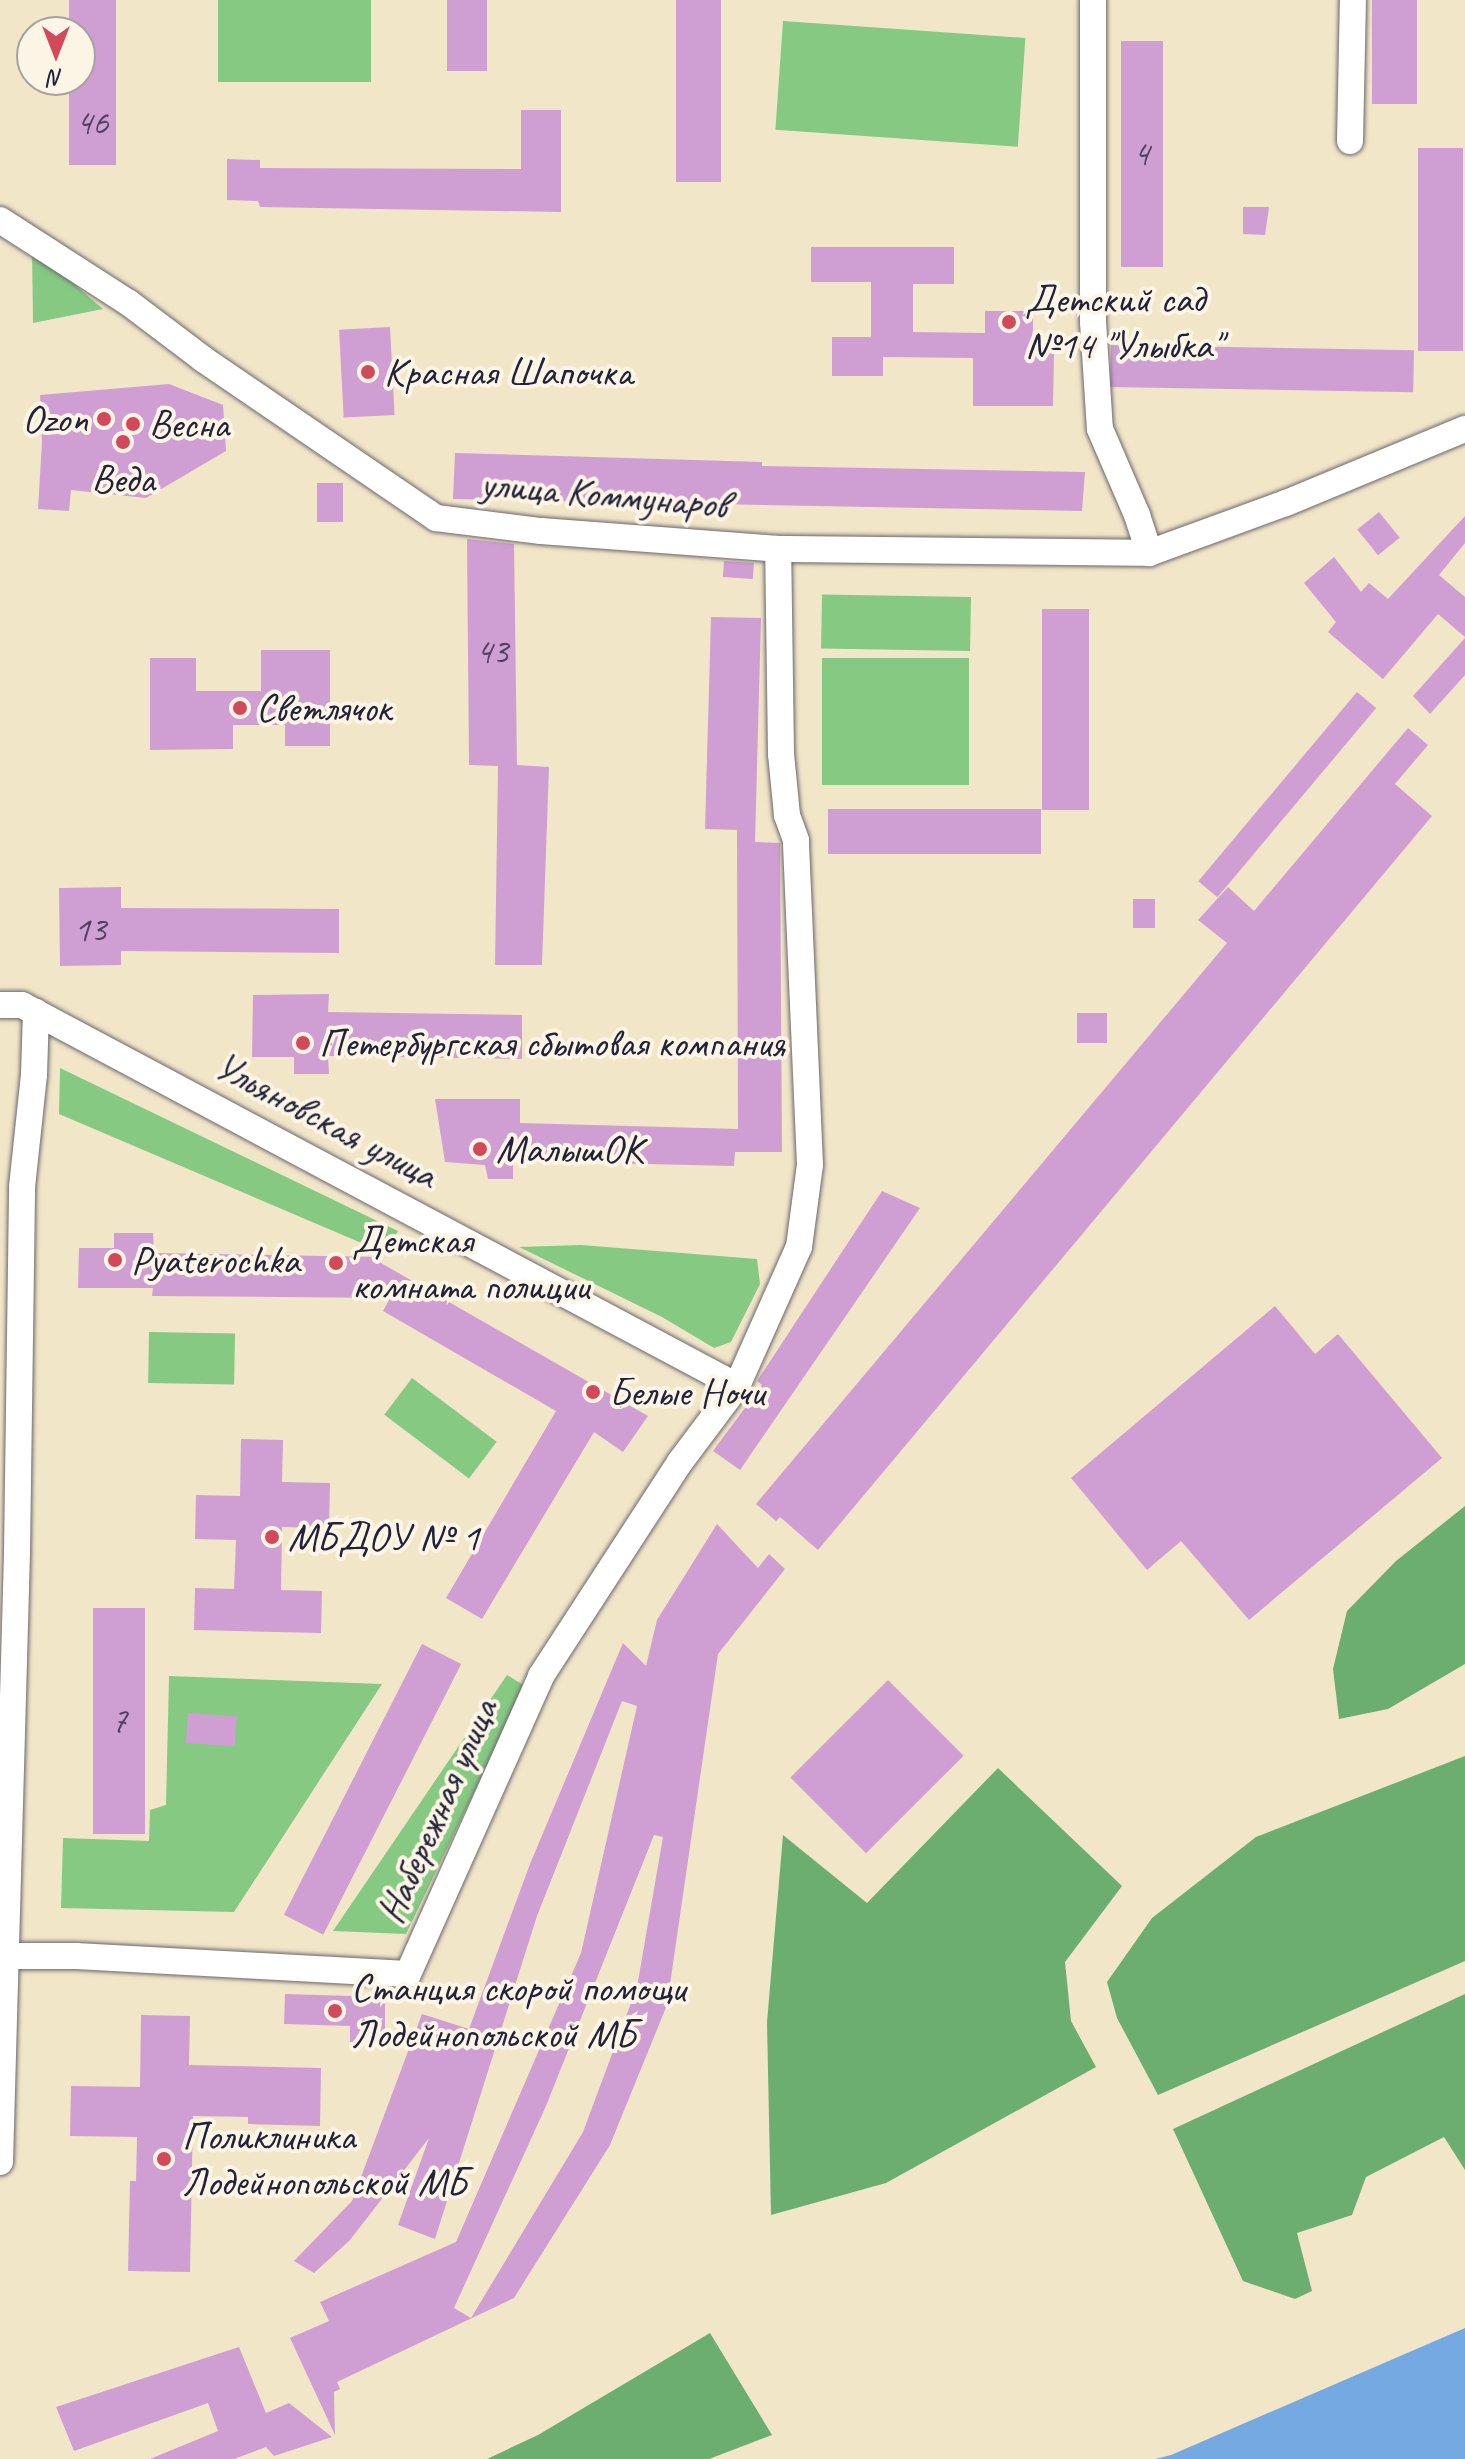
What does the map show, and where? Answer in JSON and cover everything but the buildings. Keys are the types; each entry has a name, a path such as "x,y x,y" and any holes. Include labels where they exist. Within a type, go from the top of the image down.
{"street":[{"path":"1093,0 1093,322 1100,429 1137,515 1149,553"},
{"path":"1350,141 1353,0"},
{"name":"улица Коммунаров","path":"0,220 129,303 203,359 436,518 541,531 778,549 1149,553 1286,503 1465,429"},
{"path":"737,1386 799,1247 810,1165 796,840 787,815 781,754 778,549"},
{"name":"Ульяновская улица","path":"0,1005 22,1005 36,1012 737,1386"},
{"path":"0,2162 17,1552 22,1187 34,1075 36,1012"},
{"name":"Набережная улица","path":"5,1956 408,1974 541,1676 680,1462 737,1386"}],"green space":[{"path":"218,0 371,0 371,82 218,82"},
{"path":"783,21 1025,38 1018,147 775,130"},
{"path":"32,248 103,309 33,323"},
{"path":"822,594 971,597 970,651 821,648"},
{"path":"822,658 969,658 969,785 822,785"},
{"path":"60,1068 398,1231 385,1253 59,1114"},
{"path":"581,1245 757,1259 760,1284 731,1342 714,1348 662,1317 519,1247"},
{"path":"149,1332 235,1334 234,1384 148,1383"},
{"path":"412,1378 497,1442 469,1479 384,1415"},
{"path":"1465,1506 1465,1664 1388,1709 1339,1719 1333,1669 1347,1611 1396,1561"},
{"path":"507,1675 525,1686 406,1934 333,1931"},
{"path":"169,1676 382,1684 234,1912 61,1908 63,1838 149,1841 150,1810 166,1805"},
{"path":"1465,1756 1465,1961 1158,2095 1117,2018 1107,1982 1152,1918 1256,1837"},
{"path":"998,1768 1122,1886 1065,1962 1071,2021 1096,2067 886,2183 771,2215 767,2022 783,1835 867,1903"},
{"path":"1465,1994 1465,2170 1444,2137 1366,2177 1352,2215 1297,2233 1312,2291 1295,2299 1243,2281 1173,2129"},
{"path":"710,2333 772,2435 709,2459 487,2459 538,2435"}],"water":[{"path":"1465,2328 1465,2459 1155,2459 1171,2455"}],"place":[{"name":"Детский сад №14 \"Улыбка\"","path":"1009,322"},
{"name":"Красная Шапочка","path":"368,372"},
{"name":"Ozon","path":"104,419"},
{"name":"Весна","path":"133,424"},
{"name":"Веда","path":"123,442"},
{"name":"Светлячок","path":"240,708"},
{"name":"Петербургская сбытовая компания","path":"303,1043"},
{"name":"МалышОК","path":"480,1149"},
{"name":"Pyaterochka","path":"115,1260"},
{"name":"Детская комната полиции","path":"336,1263"},
{"name":"Белые Ночи","path":"593,1392"},
{"name":"МБДОУ № 1","path":"272,1537"},
{"name":"Станция скорой помощи Лодейнопольской МБ","path":"335,2011"},
{"name":"Поликлиника Лодейнопольской МБ","path":"164,2159"}]}
